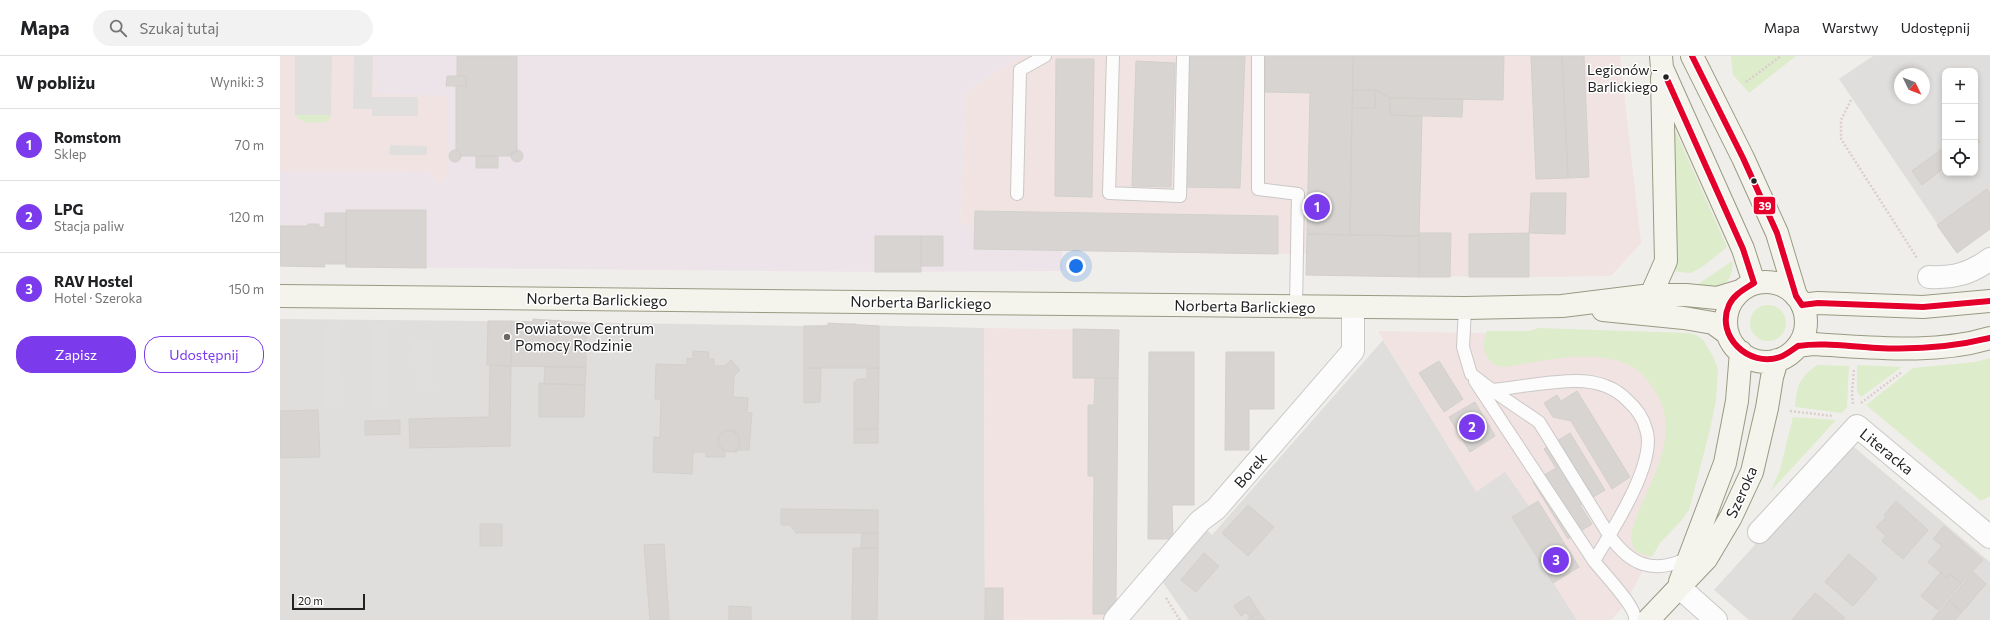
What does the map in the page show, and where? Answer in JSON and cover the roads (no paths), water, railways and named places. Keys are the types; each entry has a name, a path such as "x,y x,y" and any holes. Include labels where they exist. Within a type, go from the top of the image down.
{"street":[{"path":"1692,56 1743,158 1777,233 1799,300 1805,315 1806,325 1798,346 1791,352 1777,360 1762,361 1747,357 1733,344 1728,334 1726,318 1730,303 1747,287 1766,282 1777,283 1788,288 1799,300 1818,303 1923,307 1990,301"},
{"path":"1662,62 1743,249 1747,287"},
{"path":"1651,295 1666,261 1662,62"},
{"path":"1929,277 1950,277 1980,267 1990,259"},
{"name":"Norberta Barlickiego","path":"280,296 1465,308 1562,306 1651,295 1686,295 1717,298 1747,287"},
{"name":"Norberta Barlickiego","path":"1562,306 1684,318 1714,323 1728,334"},
{"name":"Borek","path":"1115,620 1200,521 1216,509 1353,351 1353,307"},
{"path":"1798,346 1812,344 1915,348 1974,343 1990,338"},
{"name":"Szeroka","path":"1678,587 1725,463 1737,401 1741,352"},
{"name":"Szeroka","path":"1648,620 1706,559 1731,517 1752,472 1777,360"},
{"name":"Literacka","path":"1760,532 1857,426 1988,532"},
{"path":"1678,587 1716,620"}],"lane":[{"path":"1017,194 1020,70 1045,56"},
{"path":"1113,56 1109,193 1180,196 1183,56"},
{"path":"1258,56 1258,189 1298,194 1296,306"},
{"path":"1465,308 1463,347 1471,374 1594,561 1630,604 1636,616 1635,620"},
{"path":"1471,374 1540,422 1609,534 1618,547 1631,560 1654,566 1674,565 1688,558"},
{"path":"1492,390 1577,381 1599,384 1620,392 1636,408 1647,429 1647,454 1637,484 1594,561"}],"place":[{"name":"Legionów - Barlickiego","path":"1666,77"},
{"name":"Romstom","path":"1317,207"},
{"name":"Powiatowe Centrum Pomocy Rodzinie","path":"507,337"},
{"name":"LPG","path":"1472,427"},
{"name":"RAV Hostel","path":"1556,560"}]}
